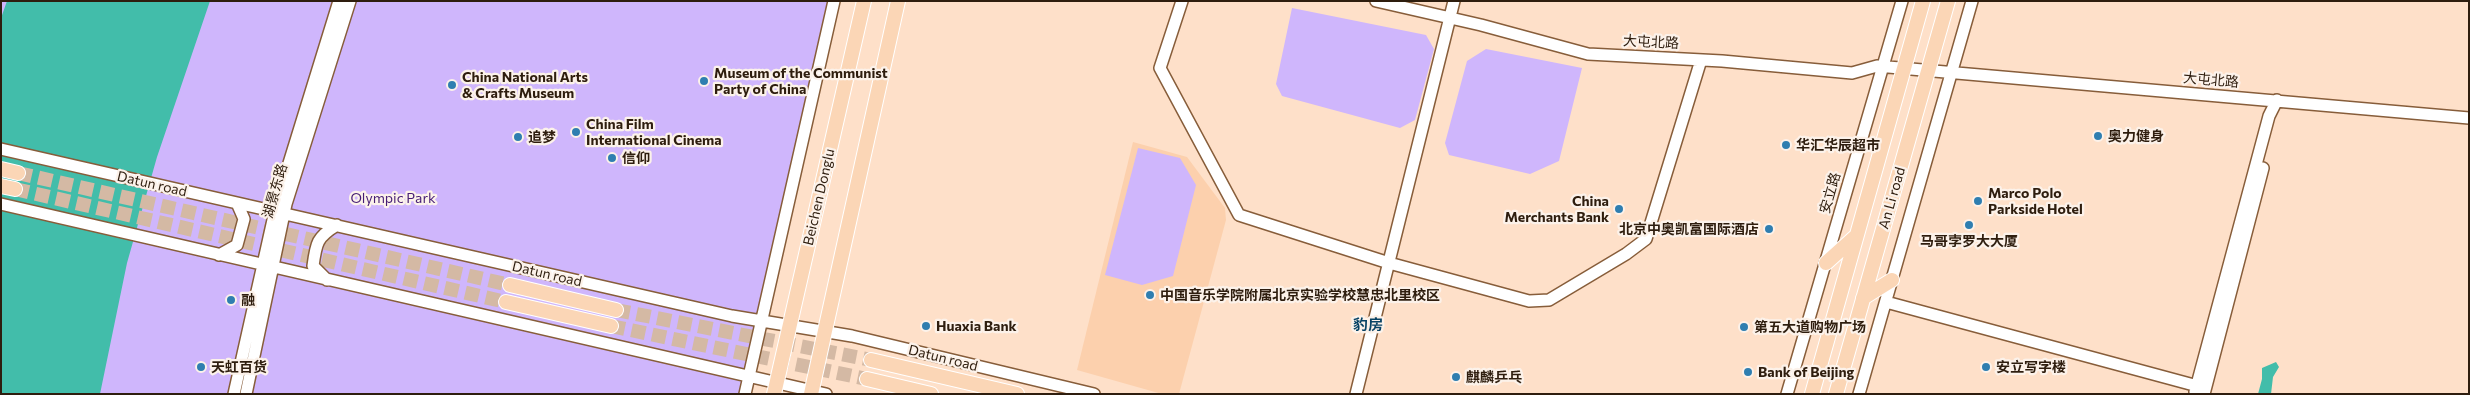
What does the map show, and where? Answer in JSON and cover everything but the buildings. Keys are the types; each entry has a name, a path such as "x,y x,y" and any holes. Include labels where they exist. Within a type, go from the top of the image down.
{"main road":[{"name":"Beichen Donglu","path":"775,388 864,1"},
{"path":"811,392 898,1"},
{"name":"An Li road","path":"1812,394 1923,1"},
{"name":"An Li road","path":"1836,394 1930,70 1948,1"},
{"path":"1,169 18,173"},
{"path":"1826,263 1856,236"},
{"path":"1863,298 1892,280"},
{"name":"Datun road","path":"510,285 616,310"},
{"path":"506,302 612,326"},
{"name":"Datun road","path":"871,360 1017,394"},
{"path":"867,379 931,394"}],"street":[{"name":"湖景东路","path":"234,394 279,212 339,1"},
{"name":"湖景东路","path":"279,212 350,1"},
{"name":"Beichen Donglu","path":"745,394 834,1"},
{"path":"1182,1 1160,68 1239,215 1389,263 1530,301 1541,302 1549,300 1626,254 1646,239 1701,60"},
{"name":"大屯北路","path":"1376,1 1588,54 1701,60 1852,73 1883,66 2469,118"},
{"path":"1356,394 1454,1"},
{"name":"安立路","path":"1787,394 1902,1"},
{"path":"1859,394 1972,1"},
{"path":"1886,302 2200,391 2269,116 2277,100"},
{"name":"Datun road","path":"1,149 761,321 852,336 1094,394"},
{"path":"218,255 237,245 244,219 236,203"},
{"path":"1,204 748,376 775,388 826,394"},
{"path":"327,280 313,266 315,251 321,235 337,225"},
{"name":"湖景东路","path":"246,394 267,266"}],"shaded area":[{"name":"中国音乐学院附属北京实验学校慧忠北里校区","path":"1133,142 1187,157 1225,208 1226,220 1179,394 1162,394 1077,370"}],"green space":[{"name":"Olympic Park","path":"1,1 830,1 741,394 1,394"},
{"path":"1292,8 1426,35 1434,49 1415,120 1400,128 1282,96 1276,84"},
{"path":"1486,49 1582,68 1559,161 1530,174 1449,155 1445,143 1467,61"},
{"path":"1138,148 1180,158 1196,185 1173,276 1142,285 1105,275"}],"water":[{"path":"7,1 210,1 157,157 127,263 100,394 1,394 1,18"},
{"path":"2276,362 2279,367 2273,377 2271,394 2258,394 2262,379 2262,368"}],"tunnel":[{"path":"18,173 510,285"},
{"path":"15,189 506,302"},
{"path":"616,310 871,360"},
{"path":"611,326 867,379"}],"place":[{"name":"Museum of the Communist Party of China","path":"704,81"},
{"name":"China National Arts & Crafts Museum","path":"452,85"},
{"name":"China Film International Cinema","path":"576,132"},
{"name":"奥力健身","path":"2098,136"},
{"name":"追梦","path":"518,137"},
{"name":"华汇华辰超市","path":"1786,145"},
{"name":"信仰","path":"612,158"},
{"name":"Marco Polo Parkside Hotel","path":"1978,201"},
{"name":"China Merchants Bank","path":"1619,209"},
{"name":"马哥孛罗大大厦","path":"1969,225"},
{"name":"北京中奥凯富国际酒店","path":"1769,229"},
{"name":"中国音乐学院附属北京实验学校慧忠北里校区","path":"1150,295"},
{"name":"融","path":"231,300"},
{"name":"Huaxia Bank","path":"926,326"},
{"name":"第五大道购物广场","path":"1744,327"},
{"name":"天虹百货","path":"201,367"},
{"name":"安立写字楼","path":"1986,367"},
{"name":"Bank of Beijing","path":"1748,372"},
{"name":"麒麟乒乓","path":"1456,377"}],"district":[{"name":"豹房","path":"1368,325"}]}
